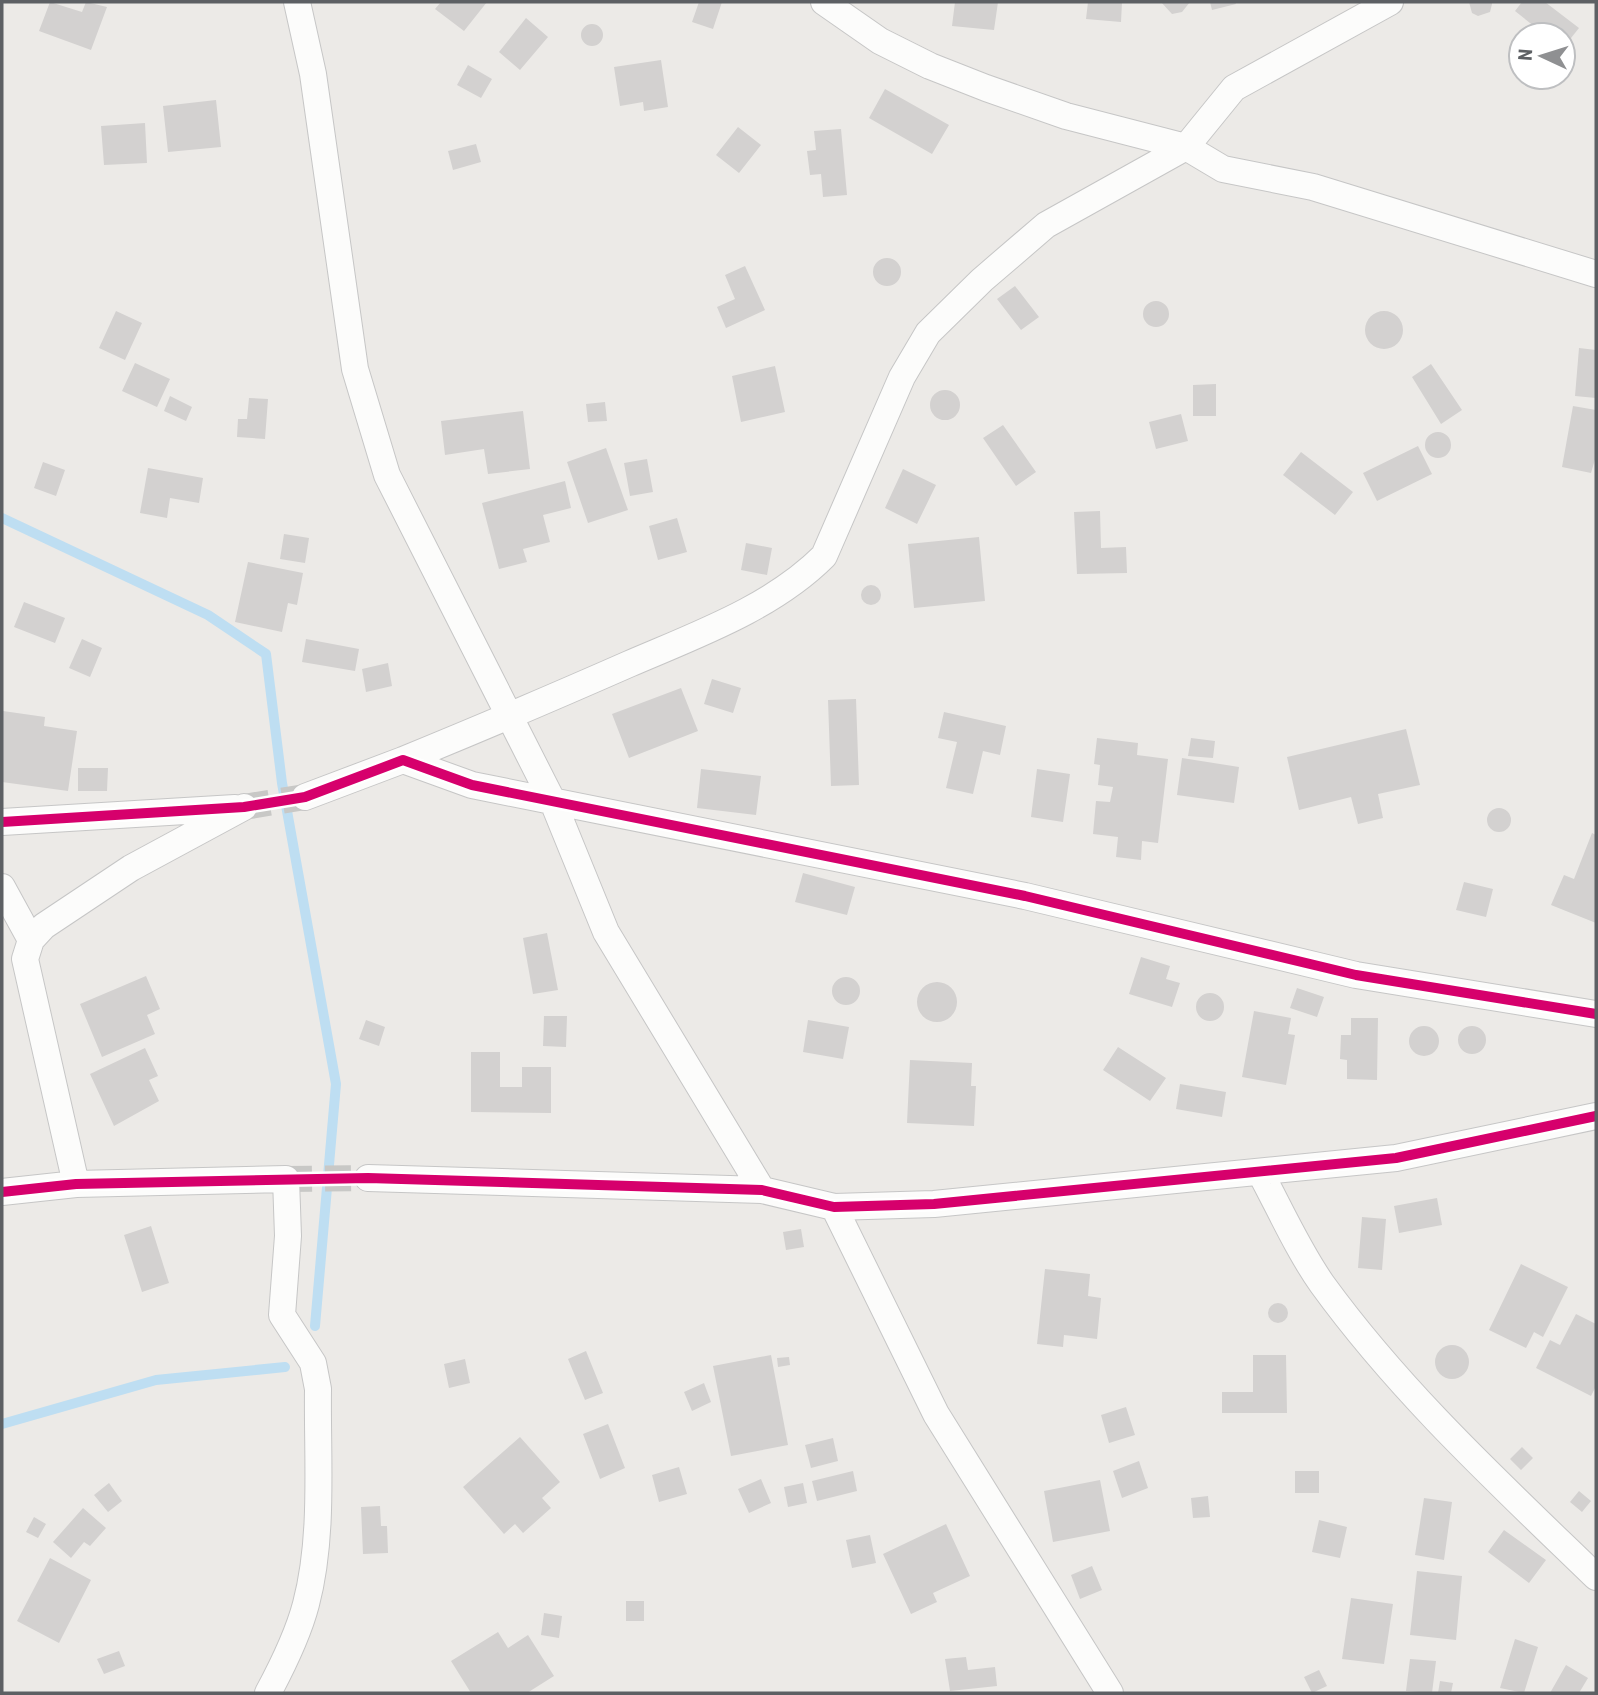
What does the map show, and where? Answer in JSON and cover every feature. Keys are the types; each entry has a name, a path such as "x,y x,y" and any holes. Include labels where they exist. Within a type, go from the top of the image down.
{"street":[{"path":"297,2 313,75 355,369 371,432 387,475 511,716 552,802 606,932 762,1190"},
{"path":"824,2 880,41 930,66 1066,116 1186,147 1223,169 1313,187 1596,274"},
{"path":"305,797 511,716 738,614 803,577 824,556 902,377 928,333 982,280 1046,225 1186,147 1234,88 1390,2"},
{"path":"403,760 472,785 1024,896 1356,975 1596,1014"},
{"path":"2,822 244,807 131,868 44,926 31,940 25,959 76,1184"},
{"path":"2,887 31,940"},
{"path":"368,1178 762,1190 834,1207 934,1204 1396,1158 1596,1116"},
{"path":"1260,1172 1321,1283 1383,1360 1458,1445 1596,1577"},
{"path":"2,1192 76,1184 286,1178 288,1236 282,1315 313,1363 318,1389 315,1551 306,1605 288,1655 268,1693"},
{"path":"834,1207 936,1415 1110,1693"}],"building":[{"path":"50,2 82,12 86,2 107,7 91,50 39,31"},
{"path":"441,2 487,2 464,31 435,9"},
{"path":"699,2 722,2 713,29 692,22"},
{"path":"955,2 998,2 994,30 952,26"},
{"path":"1088,2 1122,2 1121,22 1086,19"},
{"path":"1161,2 1190,2 1182,12 1172,14"},
{"path":"1210,2 1235,2 1236,4 1212,10"},
{"path":"1469,2 1492,2 1490,12 1478,16 1472,13"},
{"path":"1522,2 1545,2 1570,21 1528,21 1515,11"},
{"path":"526,18 548,37 520,70 499,52"},
{"path":"592,24 600,27 603,35 600,43 592,46 584,43 581,35 584,27"},
{"path":"661,60 668,107 644,111 643,102 620,106 614,67"},
{"path":"468,65 492,79 481,98 457,85"},
{"path":"885,89 949,125 932,154 869,118"},
{"path":"216,100 221,147 168,152 163,106"},
{"path":"145,123 147,163 104,165 101,126"},
{"path":"738,127 761,145 739,173 716,155"},
{"path":"841,129 847,195 823,197 821,174 810,175 807,151 816,150 814,131"},
{"path":"476,144 481,162 453,170 448,151"},
{"path":"887,258 897,262 901,272 897,282 887,286 877,282 873,272 877,262"},
{"path":"745,266 765,310 726,328 717,307 735,299 725,275"},
{"path":"1015,286 1039,317 1021,330 997,299"},
{"path":"1156,301 1165,305 1169,314 1165,323 1156,327 1147,323 1143,314 1147,305"},
{"path":"116,311 142,323 125,360 99,348"},
{"path":"1384,311 1397,317 1403,330 1397,343 1384,349 1371,343 1365,330 1371,317"},
{"path":"1579,348 1596,350 1596,398 1575,396"},
{"path":"135,363 170,379 157,407 122,391"},
{"path":"1431,364 1462,410 1441,424 1412,377"},
{"path":"775,366 785,412 741,422 732,376"},
{"path":"1216,384 1216,416 1193,416 1193,385"},
{"path":"945,390 956,394 960,405 956,416 945,420 934,416 930,405 934,394"},
{"path":"170,396 192,407 186,421 164,411"},
{"path":"249,398 268,399 265,439 237,437 238,419 247,419"},
{"path":"605,402 607,421 588,422 586,404"},
{"path":"1573,406 1596,410 1596,456 1591,473 1562,467"},
{"path":"523,411 530,469 488,474 484,449 445,455 441,421"},
{"path":"1181,414 1188,441 1156,449 1149,422"},
{"path":"1003,425 1036,472 1016,486 983,438"},
{"path":"1438,432 1447,436 1451,445 1447,454 1438,458 1429,454 1425,445 1429,436"},
{"path":"1418,446 1432,474 1377,501 1363,473"},
{"path":"606,448 628,510 588,523 567,462"},
{"path":"1301,452 1353,492 1335,515 1283,475"},
{"path":"647,459 653,492 630,496 624,463"},
{"path":"43,462 65,470 56,496 34,488"},
{"path":"148,468 203,478 199,503 170,498 167,518 140,513"},
{"path":"903,469 936,485 917,524 885,508"},
{"path":"565,481 571,508 543,515 550,542 523,549 527,562 499,569 482,503"},
{"path":"1100,511 1101,548 1126,547 1127,573 1077,574 1074,512"},
{"path":"677,518 687,552 658,560 649,526"},
{"path":"284,534 309,538 305,563 280,559"},
{"path":"979,537 985,601 914,608 908,544"},
{"path":"746,543 772,548 767,575 741,570"},
{"path":"248,562 303,573 297,605 288,603 282,632 235,622"},
{"path":"867,585 875,585 881,595 875,605 867,605 861,599 861,591"},
{"path":"24,602 65,618 55,643 14,627"},
{"path":"82,639 102,648 90,677 69,668"},
{"path":"306,639 359,649 355,671 302,662"},
{"path":"388,663 392,686 366,692 362,669"},
{"path":"712,679 741,688 733,713 704,704"},
{"path":"681,688 698,731 629,758 612,714"},
{"path":"856,699 859,785 831,786 828,700"},
{"path":"3,711 45,717 44,726 77,731 68,791 2,782"},
{"path":"944,712 1006,726 1000,755 983,751 973,794 946,788 957,742 938,738"},
{"path":"1406,729 1420,785 1378,794 1383,818 1358,824 1351,797 1299,810 1287,757"},
{"path":"1097,738 1138,743 1137,755 1168,759 1158,843 1142,841 1141,860 1116,857 1118,837 1093,834 1096,801 1110,802 1113,787 1098,785 1100,765 1094,764"},
{"path":"1191,738 1215,741 1213,758 1188,756"},
{"path":"1182,758 1239,767 1234,803 1177,795"},
{"path":"78,768 108,768 107,791 78,791"},
{"path":"701,769 761,776 756,815 697,808"},
{"path":"1037,769 1070,774 1063,822 1031,817"},
{"path":"1499,808 1508,811 1511,820 1508,829 1499,832 1490,829 1487,820 1490,811"},
{"path":"1592,833 1596,835 1596,923 1551,905 1564,875 1574,879"},
{"path":"803,873 855,887 847,915 795,902"},
{"path":"1464,882 1493,889 1486,917 1456,910"},
{"path":"547,933 558,990 533,994 523,938"},
{"path":"1141,957 1170,966 1166,979 1180,983 1172,1007 1129,994"},
{"path":"146,976 160,1009 147,1015 155,1034 102,1057 80,1004"},
{"path":"846,977 856,981 860,991 856,1001 846,1005 836,1001 832,991 836,981"},
{"path":"937,982 951,988 957,1002 951,1016 937,1022 923,1016 917,1002 923,988"},
{"path":"1297,988 1324,997 1317,1017 1290,1008"},
{"path":"1210,993 1220,997 1224,1007 1220,1017 1210,1021 1200,1017 1196,1007 1200,997"},
{"path":"1254,1011 1291,1018 1288,1034 1295,1035 1286,1085 1242,1077"},
{"path":"544,1016 567,1016 566,1047 543,1046"},
{"path":"1351,1018 1378,1018 1377,1080 1347,1079 1347,1060 1340,1059 1341,1035 1351,1035"},
{"path":"366,1020 385,1027 379,1046 359,1039"},
{"path":"808,1020 849,1027 843,1059 803,1052"},
{"path":"1424,1026 1435,1030 1439,1041 1435,1052 1424,1056 1413,1052 1409,1041 1413,1030"},
{"path":"1472,1026 1482,1030 1486,1040 1482,1050 1472,1054 1462,1050 1458,1040 1462,1030"},
{"path":"1118,1047 1166,1078 1150,1101 1103,1070"},
{"path":"145,1048 158,1076 149,1080 159,1101 114,1126 90,1074"},
{"path":"471,1052 500,1052 500,1087 522,1087 522,1067 551,1067 551,1113 471,1112"},
{"path":"910,1060 972,1063 971,1086 976,1086 974,1126 907,1123"},
{"path":"1180,1084 1226,1092 1222,1117 1176,1109"},
{"path":"1437,1198 1442,1225 1399,1233 1394,1206"},
{"path":"1362,1217 1386,1219 1382,1270 1358,1268"},
{"path":"151,1226 169,1283 142,1292 124,1235"},
{"path":"801,1229 804,1247 786,1250 783,1232"},
{"path":"1521,1264 1568,1287 1543,1337 1534,1332 1526,1348 1489,1330"},
{"path":"1045,1269 1090,1274 1088,1296 1101,1298 1097,1339 1064,1335 1063,1347 1037,1344"},
{"path":"1274,1303 1282,1303 1288,1313 1282,1323 1274,1323 1268,1317 1268,1309"},
{"path":"1576,1314 1596,1324 1596,1386 1591,1396 1536,1368 1550,1340 1560,1345"},
{"path":"1452,1345 1464,1350 1469,1362 1464,1374 1452,1379 1440,1374 1435,1362 1440,1350"},
{"path":"586,1351 603,1393 585,1400 568,1359"},
{"path":"771,1355 788,1445 731,1456 713,1366"},
{"path":"1253,1355 1286,1355 1287,1413 1222,1413 1222,1392 1253,1392"},
{"path":"789,1357 790,1365 778,1367 777,1358"},
{"path":"465,1359 470,1383 449,1388 444,1364"},
{"path":"704,1383 711,1402 692,1411 684,1392"},
{"path":"1126,1407 1135,1435 1109,1443 1101,1415"},
{"path":"608,1424 625,1468 600,1479 583,1434"},
{"path":"520,1437 560,1482 542,1498 551,1508 523,1533 515,1524 504,1534 463,1487"},
{"path":"833,1438 838,1461 811,1468 805,1445"},
{"path":"1522,1447 1533,1458 1521,1470 1510,1459"},
{"path":"1139,1461 1148,1488 1122,1498 1113,1471"},
{"path":"679,1467 687,1494 659,1502 652,1475"},
{"path":"853,1471 857,1491 817,1501 812,1481"},
{"path":"1295,1471 1319,1471 1319,1493 1295,1493"},
{"path":"761,1479 771,1503 749,1513 738,1489"},
{"path":"1100,1480 1110,1531 1053,1542 1044,1491"},
{"path":"109,1483 122,1501 108,1512 94,1495"},
{"path":"803,1483 807,1503 788,1507 784,1487"},
{"path":"1579,1491 1591,1501 1582,1512 1570,1502"},
{"path":"1208,1496 1210,1517 1193,1518 1191,1498"},
{"path":"1424,1498 1452,1502 1444,1560 1415,1555"},
{"path":"380,1506 381,1526 387,1526 388,1553 363,1554 361,1507"},
{"path":"83,1508 106,1528 90,1546 84,1542 71,1558 53,1542"},
{"path":"34,1517 46,1524 38,1538 26,1532"},
{"path":"1319,1520 1347,1527 1340,1558 1312,1552"},
{"path":"946,1524 970,1576 933,1593 937,1602 911,1614 883,1554"},
{"path":"1504,1530 1546,1560 1529,1583 1488,1552"},
{"path":"870,1535 876,1563 852,1568 846,1540"},
{"path":"50,1558 91,1580 59,1643 17,1621"},
{"path":"1092,1566 1102,1590 1080,1599 1071,1575"},
{"path":"1417,1571 1462,1576 1456,1640 1410,1635"},
{"path":"1351,1598 1393,1604 1384,1664 1342,1659"},
{"path":"626,1601 644,1601 644,1621 626,1621"},
{"path":"544,1613 562,1616 559,1638 541,1635"},
{"path":"498,1632 508,1648 528,1635 554,1676 527,1693 471,1693 451,1661"},
{"path":"1515,1639 1538,1647 1524,1693 1500,1688"},
{"path":"119,1651 125,1666 104,1674 97,1659"},
{"path":"966,1657 968,1670 995,1667 997,1686 950,1691 945,1659"},
{"path":"1410,1659 1436,1661 1432,1693 1406,1691"},
{"path":"1566,1665 1588,1678 1579,1693 1550,1693"},
{"path":"1319,1670 1327,1686 1312,1693 1304,1677"},
{"path":"1440,1681 1453,1683 1451,1693 1438,1693"}],"waterway":[{"path":"2,518 208,615 266,654 282,783 336,1084 315,1326"},
{"path":"2,1424 156,1380 285,1367"}],"tunnel":[{"path":"244,807 305,797"},
{"path":"286,1179 368,1178"}],"cycle path":[{"path":"2,822 244,807 305,797 403,760 472,785 1025,896 1356,975 1596,1014"},
{"path":"2,1192 76,1184 368,1178 762,1190 834,1207 934,1204 1396,1158 1596,1116"}]}
